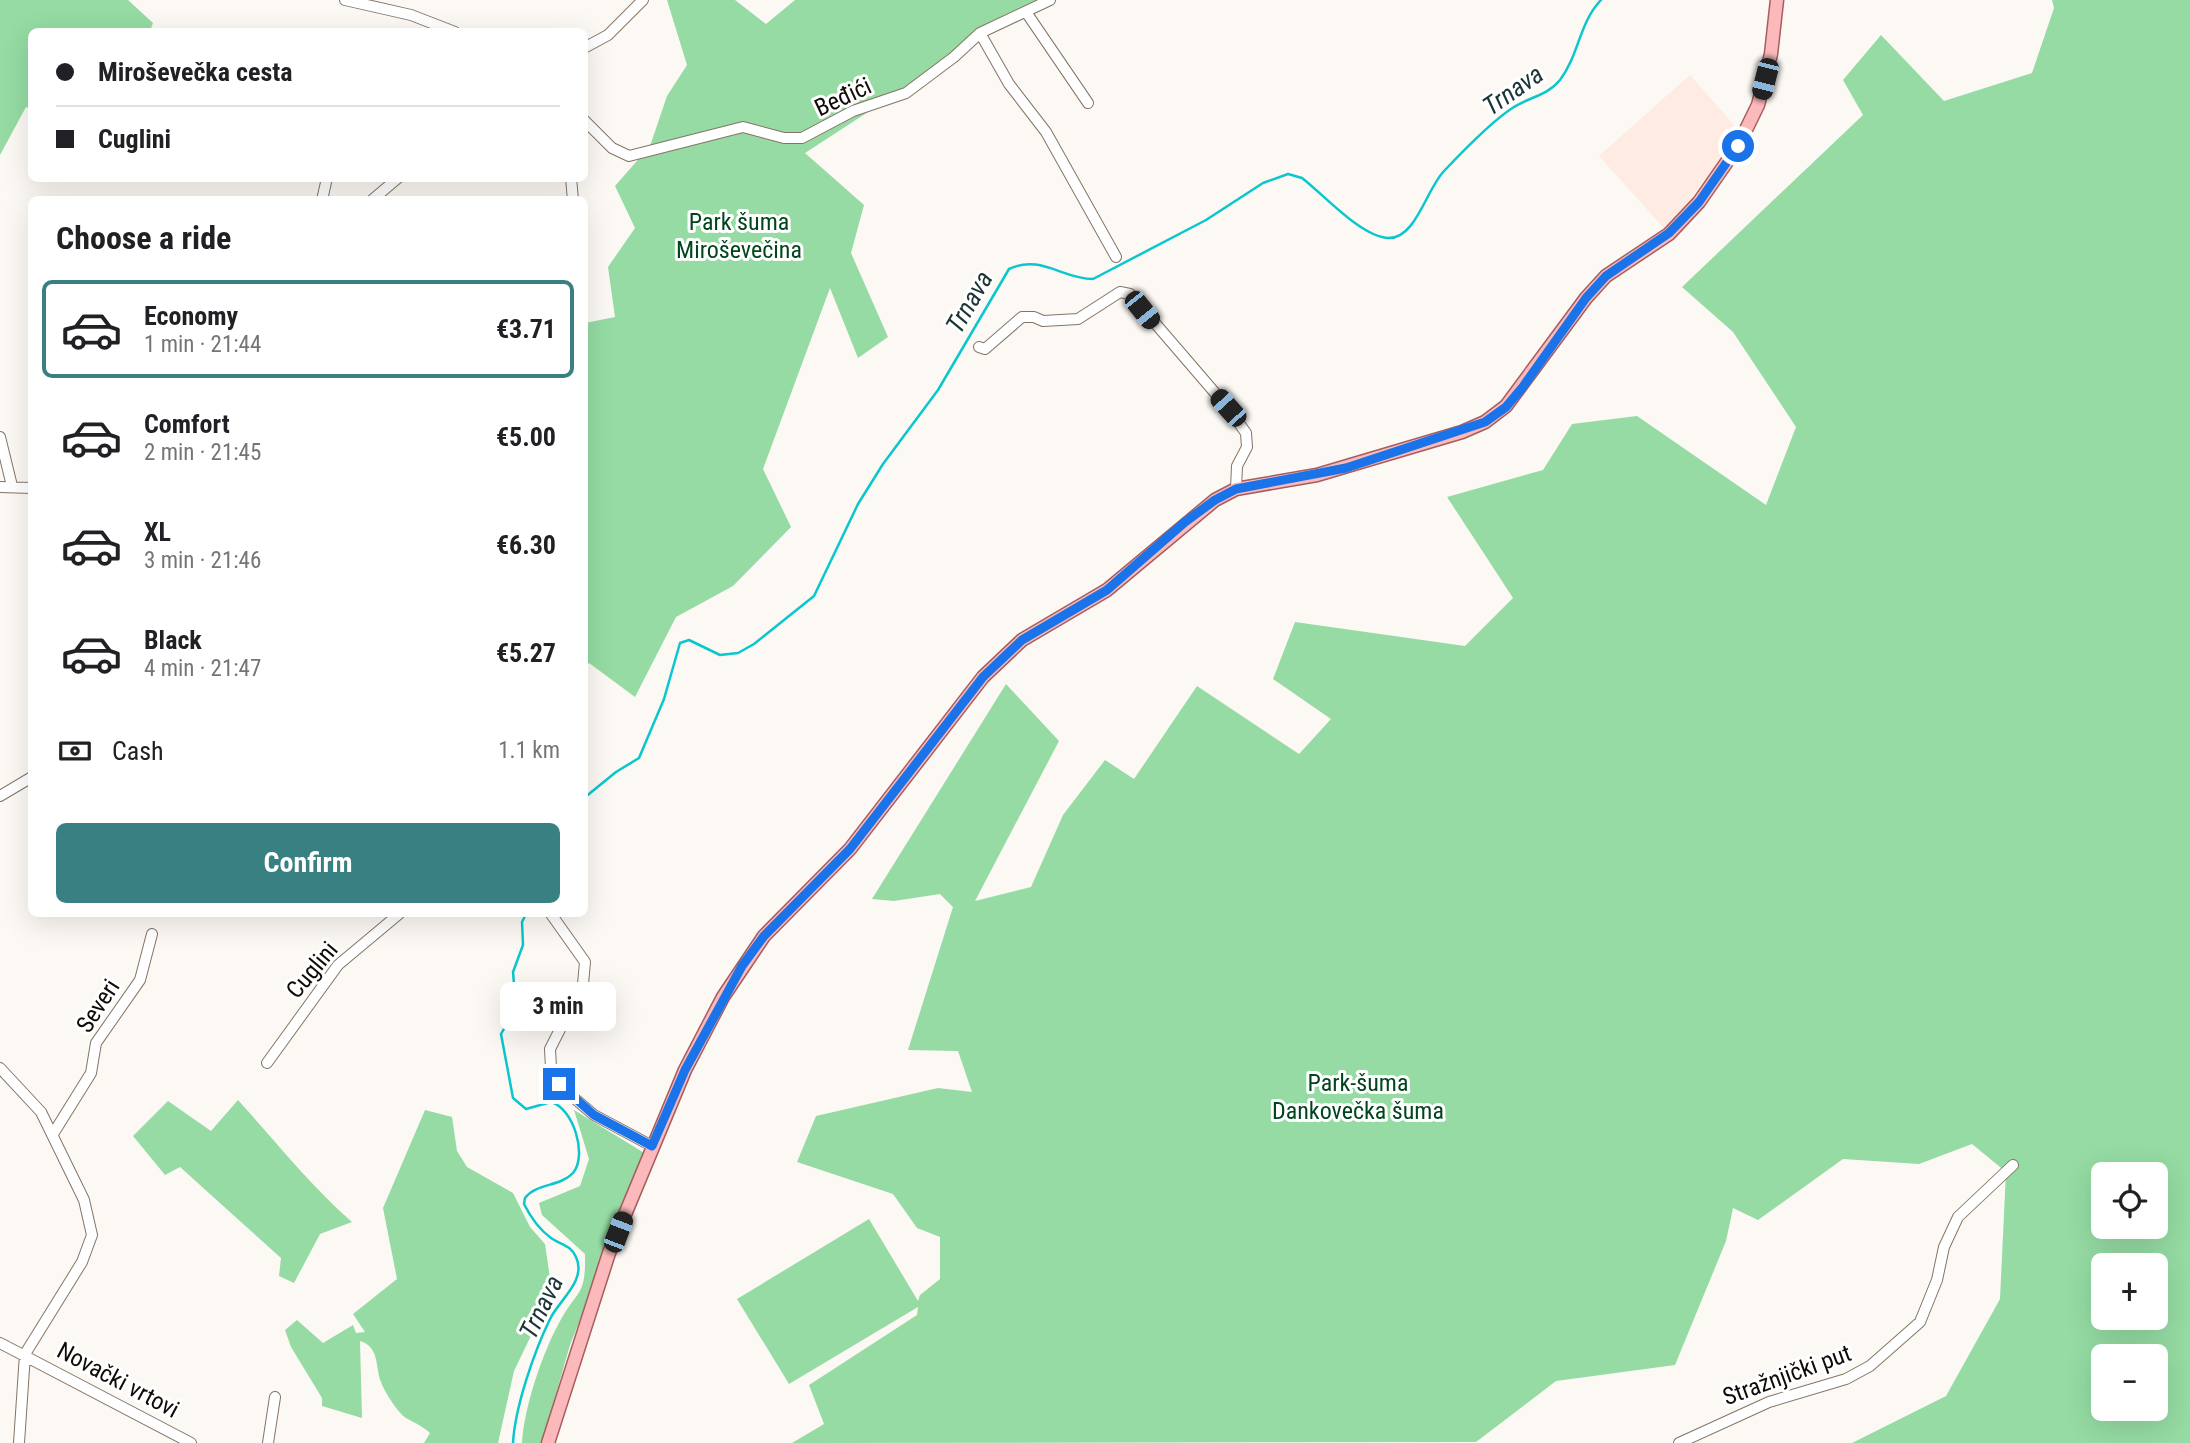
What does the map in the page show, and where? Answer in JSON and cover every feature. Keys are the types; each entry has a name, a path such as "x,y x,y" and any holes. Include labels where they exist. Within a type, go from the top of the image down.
{"main road":[{"path":"548,1443 609,1253 652,1146 685,1070 742,966 764,936 850,849 983,677 1022,640 1107,590 1185,522 1215,500 1236,489 1317,475 1378,458 1461,432 1485,422 1506,407 1586,298 1606,276 1669,233 1699,202 1738,146 1758,105 1771,54 1777,0"}],"street":[{"path":"345,0 411,15 445,28"},
{"path":"588,46 608,35 643,0"},
{"name":"Beđići","path":"588,124 612,148 629,156 743,127 783,138 802,138 853,111 906,93 954,57 980,33 1050,0"},
{"path":"1027,12 1088,103"},
{"path":"980,33 1009,85 1046,132 1116,257"},
{"path":"377,196 393,182"},
{"path":"979,346 985,349 1022,317 1034,317 1043,321 1078,319 1120,292 1130,294 1228,408 1246,433 1247,447 1237,466 1236,489"},
{"path":"0,437 12,486"},
{"path":"0,487 28,488"},
{"path":"0,796 28,779"},
{"name":"Cuglini","path":"267,1063 338,965 395,917"},
{"path":"553,917 584,962 583,984 550,1049 551,1068 566,1092 594,1115 652,1146"},
{"name":"Severi","path":"53,1134 67,1106 91,1073 96,1043 139,980 152,934"},
{"path":"0,1068 41,1112 89,1213 92,1235 82,1262 25,1354 19,1443"},
{"name":"Stražnjički put","path":"1679,1443 1769,1402 1846,1379 1870,1366 1920,1322 1937,1280 1944,1247 1958,1217 2013,1165"},
{"name":"Novački vrtovi","path":"0,1343 191,1443"},
{"path":"268,1443 275,1397"}],"shaded area":[{"path":"1690,75 1734,125 1724,148 1727,151 1676,218 1664,228 1599,156"}],"green space":[{"path":"0,0 128,0 153,23 151,28 28,28 28,108 26,107 0,155"},
{"name":"Park šuma Miroševečina","path":"667,0 735,0 766,24 795,0 1039,0 975,34 902,90 805,153 864,205 851,253 888,337 858,358 830,288 763,469 791,527 733,586 676,617 635,697 588,664 588,322 615,317 608,267 635,228 615,186 650,146 667,96 687,65"},
{"name":"Park-šuma Dankovečka šuma","path":"2052,0 2190,0 2190,1443 1852,1443 1946,1396 2000,1299 2006,1172 1972,1144 1919,1164 1843,1159 1758,1220 1733,1208 1726,1241 1675,1365 1556,1381 1476,1442 792,1443 824,1424 809,1385 917,1315 918,1307 789,1384 737,1299 869,1219 918,1301 920,1295 940,1279 940,1237 917,1228 893,1194 797,1162 816,1116 938,1088 972,1092 958,1051 908,1050 953,907 940,894 894,901 872,899 1006,684 1059,741 975,901 1031,887 1063,815 1105,760 1134,779 1197,686 1299,754 1331,719 1273,679 1295,622 1465,646 1513,598 1447,497 1543,470 1572,424 1637,416 1766,505 1796,427 1733,332 1682,287 1863,115 1843,80 1881,35 1944,101 2032,73 2054,8"},
{"path":"238,1100 307,1178 352,1222 320,1234 294,1283 279,1276 281,1258 180,1167 165,1175 133,1136 168,1101 211,1131"},
{"path":"425,1110 452,1117 457,1151 467,1167 513,1193 530,1227 545,1244 552,1292 514,1371 498,1443 424,1443 430,1433 406,1418 395,1407 381,1382 374,1353 360,1341 362,1418 322,1406 322,1398 291,1347 285,1330 297,1320 323,1343 353,1325 356,1333 365,1332 353,1314 397,1279 383,1208"},
{"path":"574,1110 646,1154 570,1345 542,1443 522,1443 526,1414 540,1365 584,1279 585,1254 542,1215 539,1203 580,1186 589,1159"}],"waterway":[{"name":"Trnava","path":"588,795 639,758 664,699 680,643 689,640 720,655 738,653 754,644 814,596 858,504 883,464 938,390 1009,269 1031,264 1093,279 1206,220 1263,183 1288,174 1302,178 1367,231 1389,238 1398,236 1414,222 1444,171 1478,137 1506,113 1550,89 1560,80 1588,19 1601,0"},
{"name":"Trnava","path":"513,1443 521,1397 538,1347 550,1319 571,1290 578,1274 576,1257 571,1250 543,1231 524,1204 530,1193 562,1181 573,1173 579,1155 572,1122 559,1106 551,1102 526,1109 513,1098 501,1034 516,1008 513,972 523,945 522,922 524,917"}],"route":[{"path":"559,1084 594,1115 652,1146 685,1070 742,966 764,936 850,849 983,677 1022,640 1107,590 1185,522 1215,500 1236,489 1346,468 1485,422 1506,407 1522,388 1586,298 1606,276 1669,233 1699,202 1738,146"}]}
